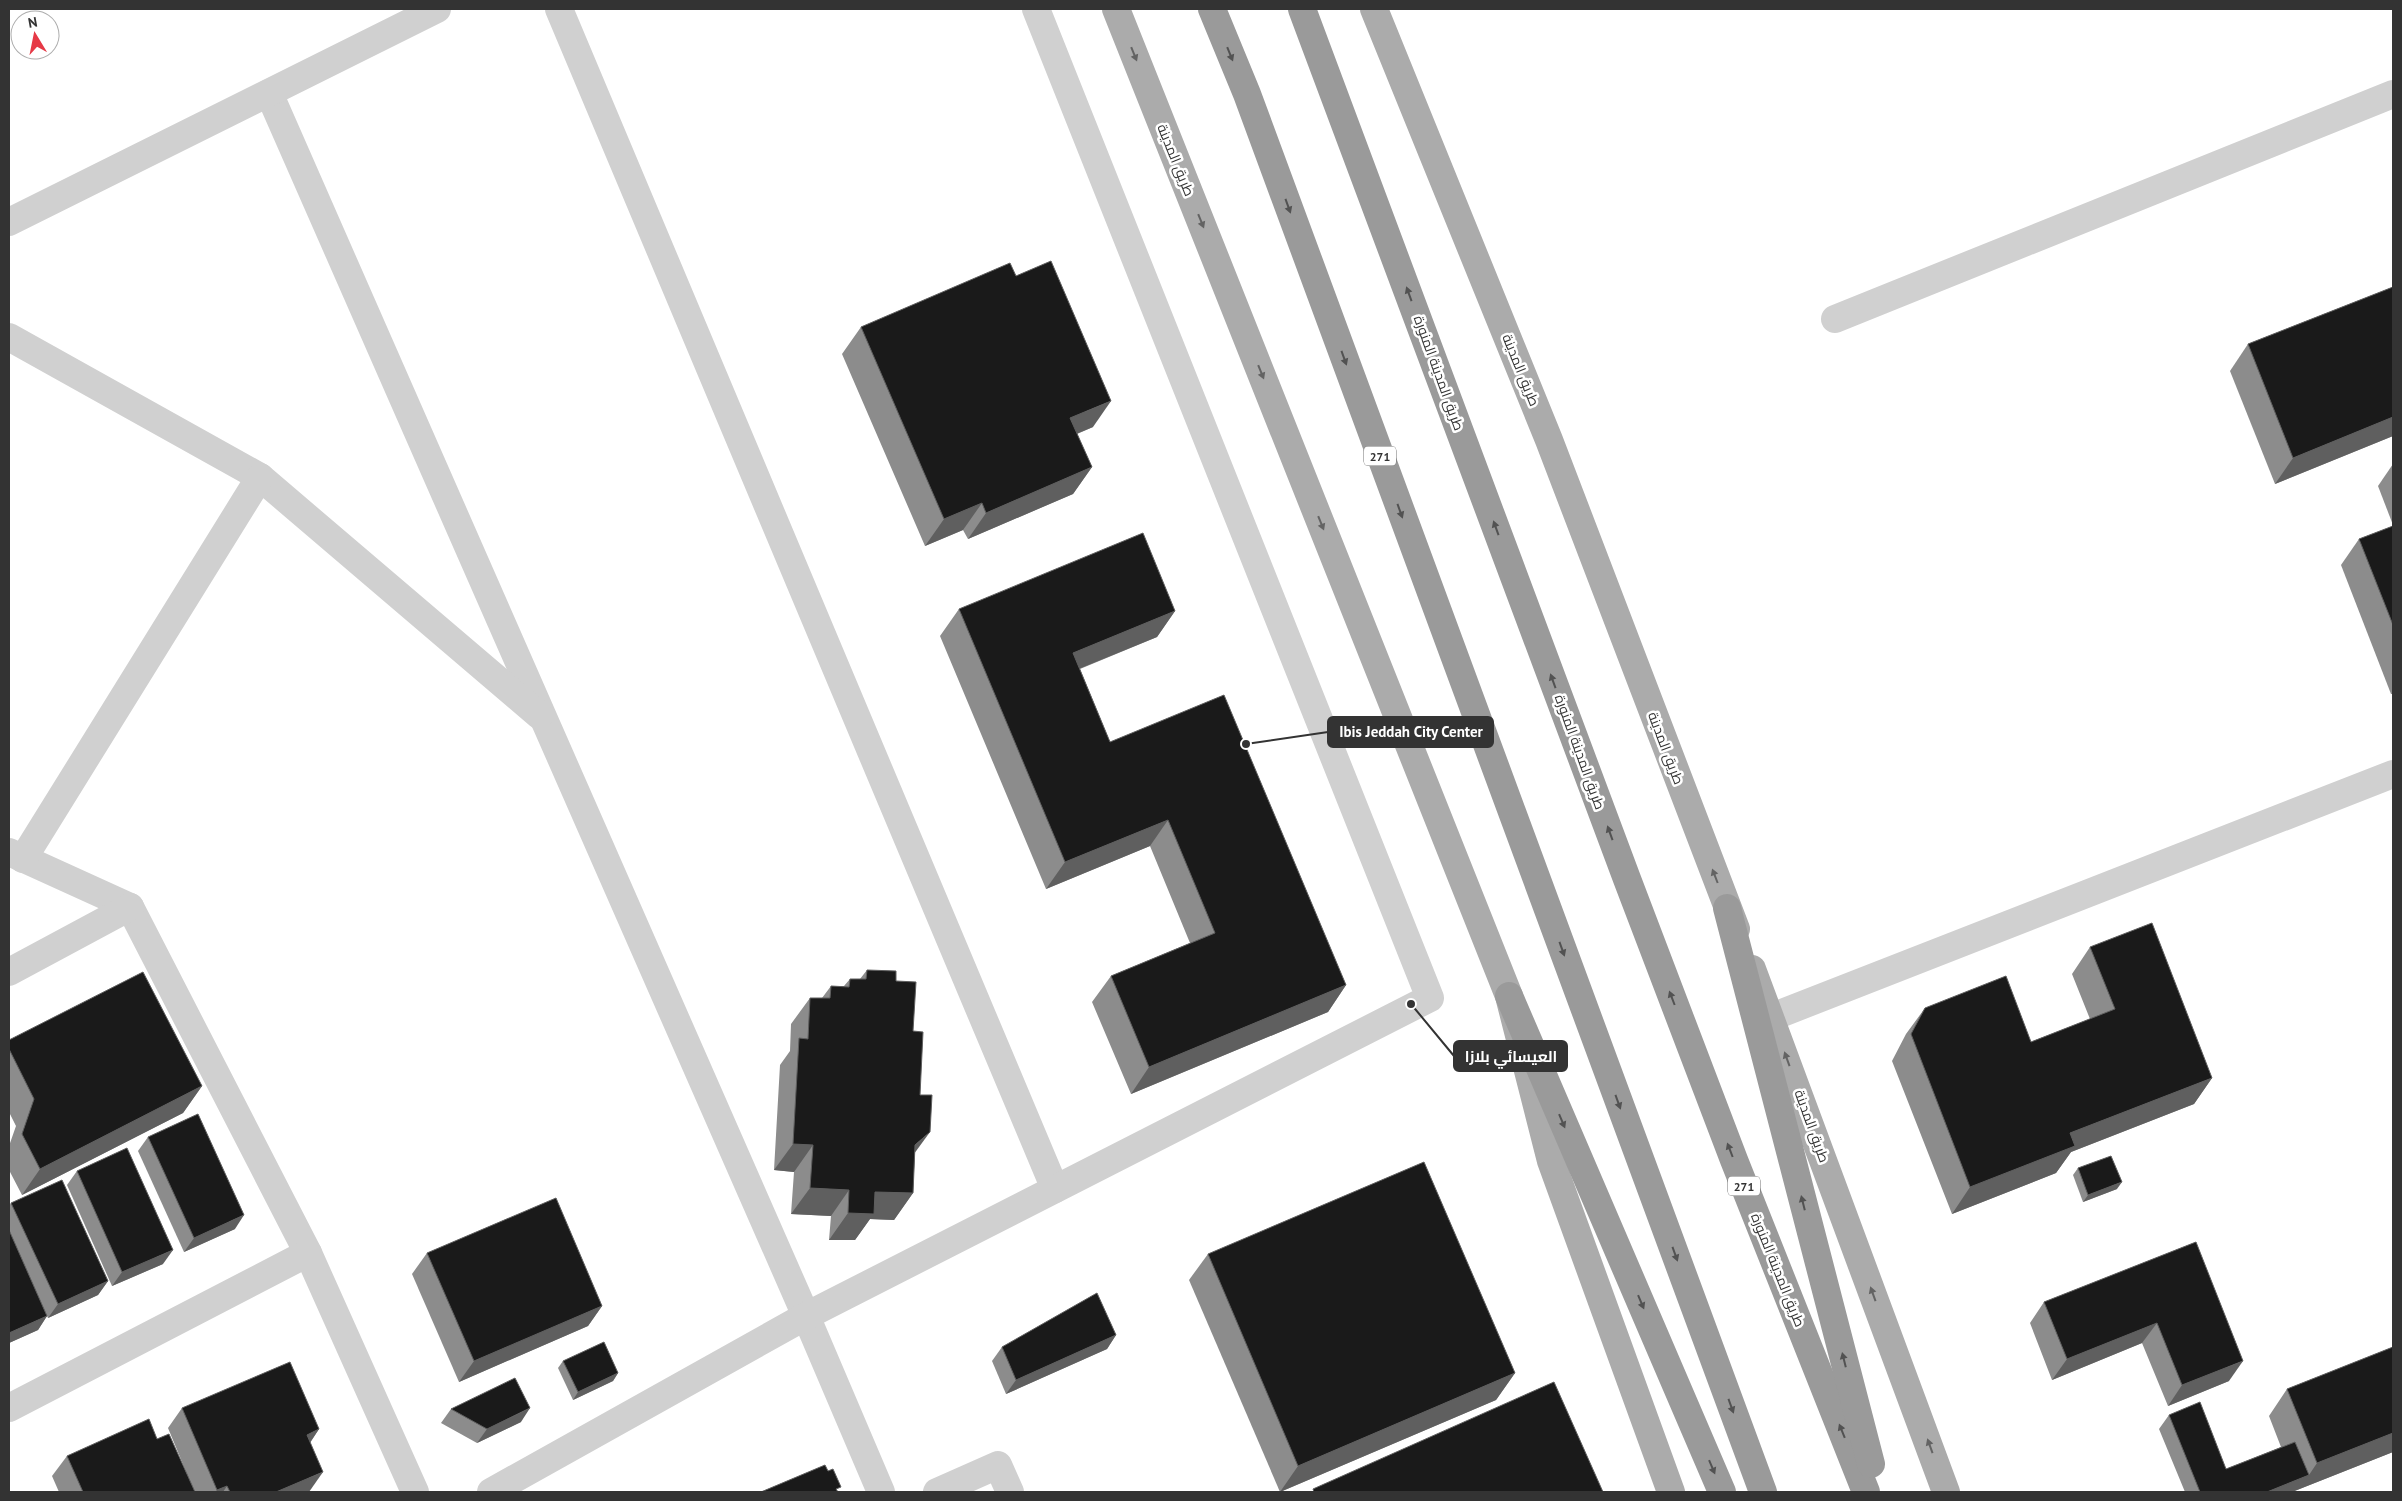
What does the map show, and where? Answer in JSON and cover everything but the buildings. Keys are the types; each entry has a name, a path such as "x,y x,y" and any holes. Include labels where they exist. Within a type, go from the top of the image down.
{"highway":[{"name":"271","path":"1212,9 1250,103 1763,1492"},
{"name":"طريق المدينة المنورة","path":"1302,9 1626,879 1734,1160 1866,1492"},
{"path":"1727,908 1878,1492"},
{"path":"1509,996 1722,1492"}],"main road":[{"name":"طريق المدينة","path":"1116,9 1509,996 1551,1161 1671,1492"},
{"name":"طريق المدينة","path":"1374,9 1549,440 1727,908 1772,1017 1946,1492"}],"street":[{"path":"9,222 437,9"},
{"path":"559,9 1055,1189"},
{"path":"491,1492 806,1316 1430,998 1036,9"},
{"path":"269,93 806,1316 881,1492"},
{"path":"1834,319 2393,94"},
{"path":"9,337 260,477 544,719"},
{"path":"260,477 16,856 130,907 308,1253 415,1492"},
{"path":"1772,1017 2393,774"},
{"path":"9,972 130,907"},
{"path":"9,1408 308,1253"},
{"path":"937,1492 998,1465 1010,1492"}],"place":[{"name":"Ibis Jeddah City Center","path":"1246,744"},
{"name":"العيسائي بلازا","path":"1411,1004"}]}
